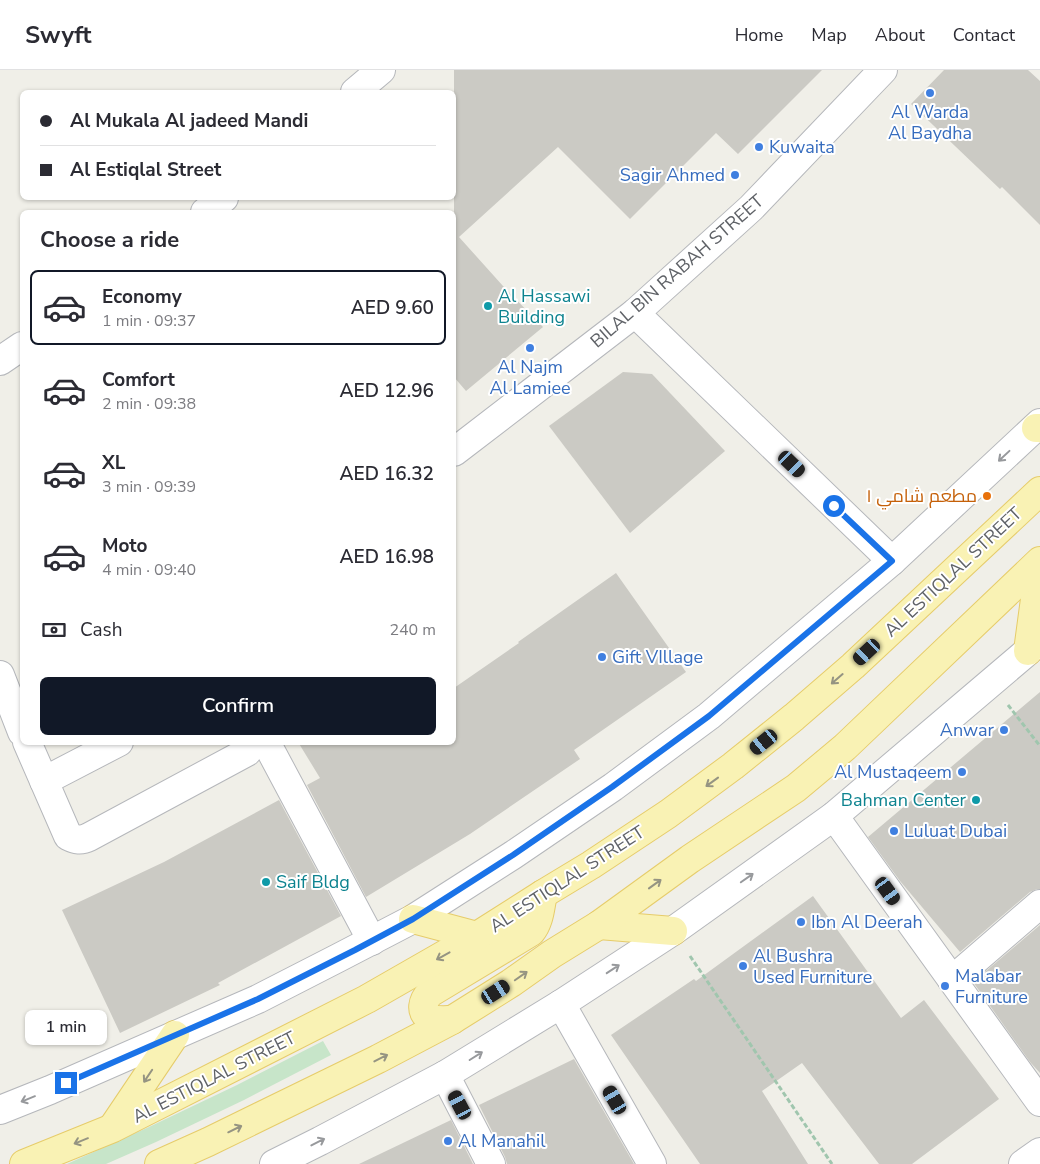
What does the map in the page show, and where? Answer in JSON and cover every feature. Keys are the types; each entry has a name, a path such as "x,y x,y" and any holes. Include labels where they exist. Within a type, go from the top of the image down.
{"main road":[{"name":"AL ESTIQLAL STREET","path":"24,1164 113,1128 367,999 478,936 668,814 779,729 852,666 1040,491"},
{"path":"1034,645 1040,562"},
{"path":"159,1164 204,1153 452,1020 599,925 690,859 803,782 845,747 1040,562"},
{"path":"452,1020 431,1019 425,1014 424,998 531,932 539,917 543,894"},
{"path":"413,919 478,936"},
{"path":"599,925 673,930"},
{"path":"113,1128 175,1035"}],"street":[{"path":"357,90 381,70"},
{"name":"BILAL BIN RABAH STREET","path":"456,450 635,313 751,208 883,70"},
{"path":"208,210 221,200"},
{"path":"635,313 892,561"},
{"path":"0,361 20,347"},
{"path":"0,1110 258,999 413,919 513,855 612,787 701,722 892,561 1038,426"},
{"path":"274,1164 445,1075 561,1004 673,930 834,816 1034,645"},
{"path":"0,675 15,721"},
{"path":"28,745 68,836 78,840 84,840 247,752 251,745"},
{"path":"44,781 113,745"},
{"path":"268,745 372,941"},
{"path":"834,816 1040,1102"},
{"path":"952,980 1040,904"},
{"path":"561,1004 652,1164"},
{"path":"445,1075 491,1164"},
{"path":"1023,1164 1040,1152"}],"path":[{"path":"991,682 1040,746"},
{"path":"673,930 832,1164"}],"green space":[{"path":"323,1041 331,1055 244,1100 106,1164 67,1164 237,1085"}],"building":[{"path":"454,70 822,70 738,154 716,133 630,219 558,147 459,237 543,327 466,391 456,379 456,210 454,210 454,200 456,200 456,90 454,90"},
{"path":"944,70 1028,70 1040,81 1040,225 1002,187 1000,189 911,104"},
{"path":"623,372 652,374 725,451 630,533 549,426"},
{"path":"616,573 686,672 574,750 580,759 470,834 366,897 307,785 320,778 300,745 456,745 456,687"},
{"name":"Bahman Center","path":"1040,692 1040,889 1030,892 960,952 900,881 868,837"},
{"path":"279,800 341,916 218,983 220,985 120,1033 62,910 164,862"},
{"path":"813,896 901,1018 924,1000 999,1099 912,1164 879,1164 802,1063 762,1091 808,1164 700,1164 611,1035 694,979 696,981"},
{"path":"1040,925 1040,1073 1030,1062 973,982"},
{"path":"574,1059 634,1164 507,1164 479,1105"},
{"path":"451,1120 473,1164 359,1164"}],"place":[{"name":"Al Warda Al Baydha","path":"930,93"},
{"name":"Kuwaita","path":"759,147"},
{"name":"Sagir Ahmed","path":"735,175"},
{"name":"Al Hassawi Building","path":"488,306"},
{"name":"Al Najm Al Lamiee","path":"530,348"},
{"name":"مطعم شامي ١","path":"987,496"},
{"name":"Gift VIllage","path":"602,657"},
{"name":"Anwar","path":"1004,730"},
{"name":"Al Mustaqeem","path":"962,772"},
{"name":"Bahman Center","path":"976,800"},
{"name":"Luluat Dubai","path":"894,831"},
{"name":"Saif Bldg","path":"266,882"},
{"name":"Ibn Al Deerah","path":"801,922"},
{"name":"Al Bushra Used Furniture","path":"743,966"},
{"name":"Malabar Furniture","path":"945,986"},
{"name":"Al Manahil","path":"448,1141"}],"route":[{"path":"66,1083 258,999 413,919 513,855 612,787 709,716 892,561 834,506"}]}
